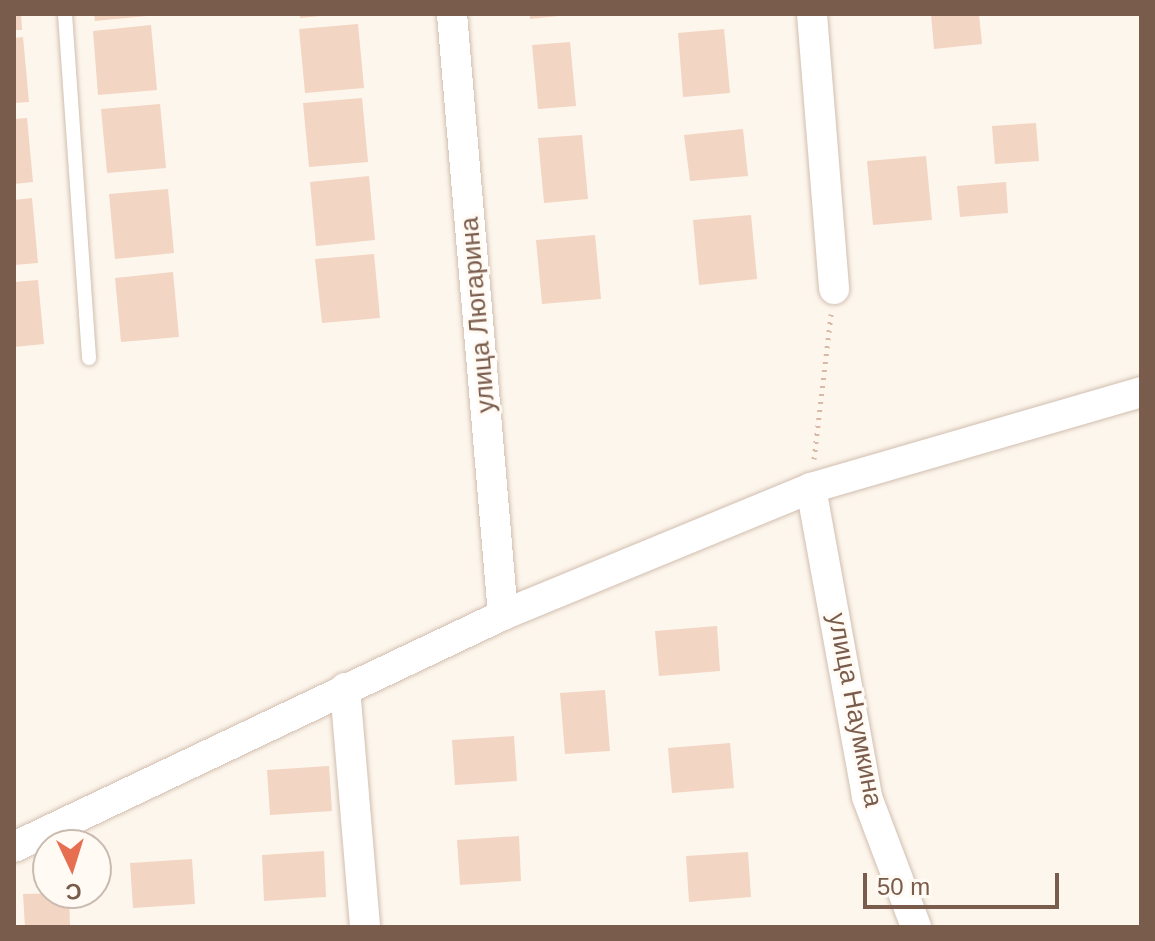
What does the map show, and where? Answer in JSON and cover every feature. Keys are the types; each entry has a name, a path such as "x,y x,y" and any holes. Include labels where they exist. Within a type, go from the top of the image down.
{"street":[{"name":"улица Люгарина","path":"452,14 503,615"},
{"path":"812,14 834,289"},
{"path":"14,847 503,615 811,488 1141,392"},
{"name":"улица Наумкина","path":"811,488 867,797 916,927"},
{"path":"345,688 365,927"}],"lane":[{"path":"65,14 89,358"}],"path":[{"path":"811,488 834,289"}],"building":[{"path":"14,14 21,14 22,30 14,30"},
{"path":"94,14 147,14 147,16 95,21"},
{"path":"300,14 320,14 320,16 300,18"},
{"path":"530,14 559,14 559,16 530,19"},
{"path":"931,14 979,14 982,44 934,49"},
{"path":"358,24 364,88 305,93 299,29"},
{"path":"151,25 157,90 98,95 93,31"},
{"path":"724,29 730,93 683,97 678,33"},
{"path":"23,37 29,102 14,103 14,38"},
{"path":"570,42 576,106 538,109 532,45"},
{"path":"362,98 368,162 309,167 303,103"},
{"path":"160,104 166,168 107,173 101,109"},
{"path":"27,118 33,182 14,184 14,119"},
{"path":"1036,123 1039,161 995,164 992,126"},
{"path":"743,129 748,176 690,181 684,135"},
{"path":"582,135 588,199 544,203 538,138"},
{"path":"926,156 932,220 873,225 867,161"},
{"path":"369,176 375,240 316,246 310,182"},
{"path":"1006,182 1008,213 960,217 957,186"},
{"path":"168,189 174,253 115,259 109,194"},
{"path":"32,198 38,263 14,265 14,200"},
{"path":"751,215 757,279 699,285 693,220"},
{"path":"595,235 601,299 542,304 536,240"},
{"path":"374,254 380,318 322,323 315,259"},
{"path":"173,272 179,337 121,342 115,278"},
{"path":"38,280 44,344 14,347 14,282"},
{"path":"717,626 720,671 659,676 655,631"},
{"path":"605,690 610,751 565,754 560,693"},
{"path":"514,736 517,781 455,785 452,740"},
{"path":"730,743 734,788 672,793 668,748"},
{"path":"329,766 332,811 270,815 267,770"},
{"path":"519,836 521,881 460,885 457,840"},
{"path":"324,851 326,897 264,901 262,855"},
{"path":"748,852 751,897 689,902 686,856"},
{"path":"192,859 195,904 133,908 130,863"},
{"path":"23,894 32,894 32,909 69,909 70,927 25,927"}]}
